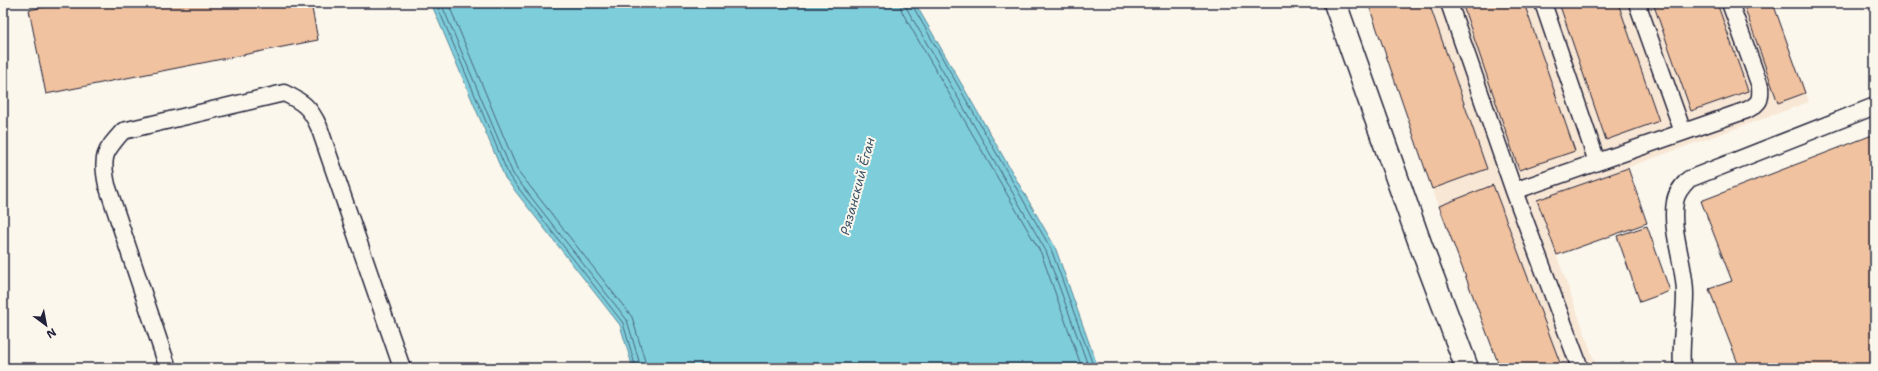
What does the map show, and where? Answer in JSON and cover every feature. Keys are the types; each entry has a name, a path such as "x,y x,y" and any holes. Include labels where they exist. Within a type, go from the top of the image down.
{"street":[{"path":"1335,3 1421,246 1467,368"}],"lane":[{"path":"1449,3 1514,191 1580,368"},
{"path":"1542,3 1597,162"},
{"path":"1637,3 1683,132"},
{"path":"1514,191 1757,105 1760,97 1760,86 1730,3"},
{"path":"168,368 107,185 103,166 109,147 123,132 284,93 301,101 312,112 320,127 402,368"},
{"path":"1682,368 1685,294 1684,274 1674,215 1675,200 1681,187 1689,179 1875,106"}],"shaded area":[{"path":"1368,3 1773,3 1809,102 1537,200 1597,368 1500,368 1432,189"}],"water":[{"name":"Рязанский Ёган","path":"431,3 915,3 1055,247 1098,368 633,368 620,325 505,178"}],"building":[{"path":"63,3 311,3 318,40 46,94 29,10"},
{"path":"1368,3 1429,3 1487,169 1432,189"},
{"path":"1462,3 1524,3 1575,151 1519,170"},
{"path":"1559,3 1618,3 1659,121 1606,140"},
{"path":"1653,3 1717,3 1748,91 1691,111"},
{"path":"1743,3 1773,3 1805,93 1778,103"},
{"path":"1875,134 1875,368 1734,368 1739,366 1709,289 1732,281 1701,201"},
{"path":"1628,168 1647,223 1557,255 1537,200"},
{"path":"1493,185 1562,368 1500,368 1439,206"},
{"path":"1647,226 1670,291 1640,302 1617,236"}]}
